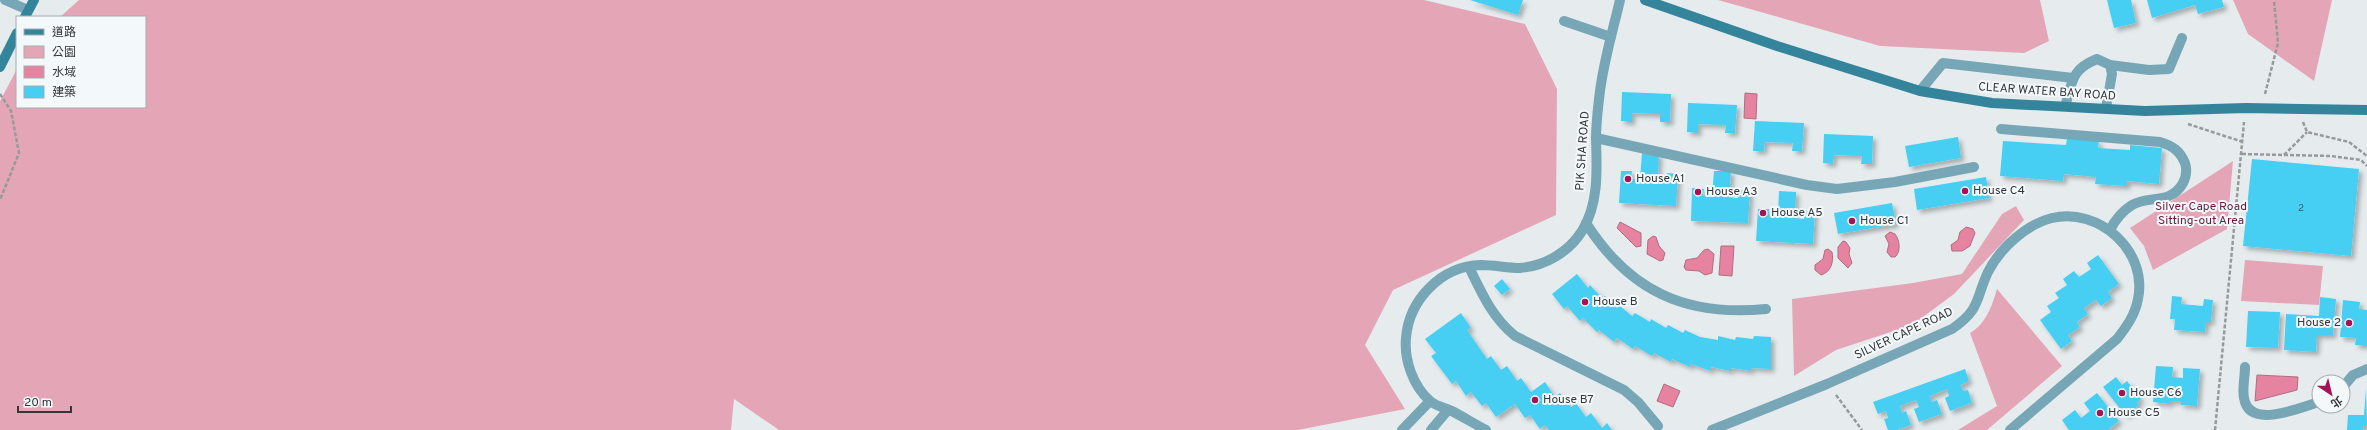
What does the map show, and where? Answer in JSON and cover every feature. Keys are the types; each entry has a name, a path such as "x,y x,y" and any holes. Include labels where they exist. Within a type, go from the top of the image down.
{"main road":[{"path":"27,13 34,0"},
{"name":"CLEAR WATER BAY ROAD","path":"1645,0 1777,46 1920,91 1992,103 2145,111 2246,108 2367,110"},
{"path":"0,67 16,35"}],"street":[{"path":"5,0 27,13"},
{"name":"PIK SHA ROAD","path":"1486,430 1430,401 1417,385 1409,367 1405,347 1407,327 1414,307 1426,291 1441,277 1460,269 1480,265 1519,268 1538,265 1555,257 1570,246 1586,223 1590,214 1597,176 1596,138 1600,92 1620,0"},
{"path":"1564,21 1611,37"},
{"path":"2065,106 2073,78 2082,65 2097,60 2110,65 2149,70 2169,69 2182,38"},
{"path":"1920,91 1943,63 2073,78"},
{"path":"2106,108 2112,74 2110,65"},
{"path":"2001,130 2160,142 2172,146 2181,155 2186,166 2185,179 2179,190 2169,197 2133,204 2123,211 2110,230"},
{"path":"1596,138 1807,185 1837,189 1895,182 1974,167"},
{"name":"SILVER CAPE ROAD","path":"1712,430 1826,384 1952,329 1968,318 1976,306 1988,271 1999,255 2031,227 2052,218 2075,216 2098,222 2117,235 2131,253 2139,275 2139,298 2131,320 2117,339 2010,430"},
{"path":"1586,223 1600,246 1618,265 1639,282 1662,295 1687,305 1713,310 1739,312 1766,309"},
{"path":"1469,267 1488,307 1500,323 1515,336 1624,390 1638,402 1658,426"},
{"path":"2245,367 2243,397 2246,407 2253,414 2262,418 2271,417 2311,404"},
{"path":"2351,377 2367,369"},
{"path":"1402,430 1430,401"},
{"path":"1431,430 1448,410"}],"path":[{"path":"2262,108 2278,43 2274,0"},
{"path":"0,94 11,111 19,153 0,200"},
{"path":"2215,430 2246,108"},
{"path":"2294,109 2303,118 2303,126 2307,132 2349,142 2367,156"},
{"path":"2186,124 2243,142"},
{"path":"2284,155 2307,132"},
{"path":"2242,154 2361,160 2367,166"},
{"path":"1826,384 1862,430"}],"green space":[{"path":"79,0 1424,0 1525,24 1557,89 1556,215 1393,290 1365,345 1405,409 1298,430 779,430 734,399 731,430 0,430 0,101 16,71 16,108 146,108 146,16 61,16"},
{"path":"1718,0 2040,0 2049,41 2024,53 1880,46"},
{"path":"2233,0 2332,0 2314,81 2248,34"},
{"name":"Silver Cape Road Sitting-out Area","path":"2233,161 2227,229 2153,270 2144,246 2130,228"},
{"path":"2016,206 2024,220 1954,294 1912,325 1836,350 1794,376 1792,299 1913,283 1962,274 2002,214"},
{"path":"2245,260 2323,266 2319,305 2241,301"},
{"path":"1997,289 2062,366 1987,430 1958,430 1997,406 1970,333 1980,325 1988,314"}],"water":[{"path":"1745,93 1757,94 1756,119 1744,118"},
{"path":"1620,222 1641,233 1641,246 1636,247 1617,228"},
{"path":"1966,227 1973,229 1975,233 1970,246 1962,251 1952,251 1951,245 1958,240 1960,232"},
{"path":"1890,232 1895,234 1899,243 1899,249 1895,257 1891,257 1887,252 1889,244 1885,236"},
{"path":"1653,236 1656,237 1659,246 1665,253 1663,260 1660,261 1647,254 1648,240"},
{"path":"1843,241 1846,242 1850,248 1849,254 1852,263 1848,268 1838,258 1838,247"},
{"path":"1721,246 1734,246 1732,276 1719,275"},
{"path":"1708,249 1714,254 1712,273 1705,275 1699,271 1686,270 1684,267 1686,260 1697,258 1704,250"},
{"path":"1828,249 1832,252 1832,263 1827,272 1821,275 1815,270 1815,265 1823,259 1825,250"},
{"path":"2257,375 2298,377 2297,390 2255,401"},
{"path":"1664,384 1680,391 1673,407 1657,401"}],"building":[{"path":"1470,0 1523,0 1518,15"},
{"path":"2107,0 2131,0 2136,23 2114,28"},
{"path":"2147,0 2222,0 2224,7 2198,14 2195,5 2152,18"},
{"path":"1622,92 1671,94 1670,122 1660,122 1660,114 1632,113 1632,122 1621,121"},
{"path":"1688,103 1737,105 1735,133 1725,133 1726,125 1698,124 1698,133 1687,132"},
{"path":"1755,121 1804,123 1802,151 1792,151 1793,143 1765,142 1764,151 1753,151"},
{"path":"1824,134 1873,136 1872,164 1861,164 1862,156 1834,155 1833,164 1823,163"},
{"path":"1958,137 1961,158 1909,167 1905,146"},
{"path":"2067,139 2099,141 2098,148 2130,150 2130,145 2162,148 2159,184 2127,181 2127,186 2095,184 2096,177 2064,174 2063,181 2000,176 2003,141 2066,145"},
{"path":"1642,153 1659,154 1658,180 1667,181 1667,173 1678,174 1676,206 1619,203 1621,171 1632,171 1631,179 1640,179"},
{"path":"2252,159 2359,169 2351,256 2243,246"},
{"path":"1714,171 1731,171 1729,198 1738,198 1739,190 1750,191 1748,223 1691,221 1692,188 1704,189 1703,196 1712,197"},
{"name":"House C4","path":"1986,177 1989,198 1917,210 1914,189"},
{"path":"1779,191 1796,192 1795,218 1804,219 1804,211 1815,211 1813,244 1756,241 1758,209 1769,209 1769,217 1778,217"},
{"path":"1892,203 1896,224 1838,234 1834,213"},
{"path":"2098,255 2119,284 2108,292 2112,298 2101,306 2096,300 2084,308 2088,314 2077,322 2080,327 2068,335 2072,341 2061,349 2040,320 2051,312 2047,306 2059,298 2055,293 2067,285 2063,279 2074,271 2079,277 2091,269 2087,263"},
{"path":"1577,274 1588,288 1590,285 1602,298 1605,296 1617,308 1620,306 1632,316 1635,313 1650,322 1651,319 1666,328 1668,325 1683,333 1685,330 1700,337 1718,340 1718,336 1735,340 1736,337 1753,339 1754,336 1771,337 1771,369 1751,368 1751,371 1731,368 1731,371 1711,367 1711,371 1691,364 1690,367 1672,359 1671,362 1654,353 1652,356 1635,346 1633,349 1617,338 1614,342 1599,330 1597,332 1583,318 1580,321 1567,306 1564,309 1552,294"},
{"path":"1502,279 1510,289 1502,295 1494,286"},
{"path":"2172,296 2182,297 2181,304 2203,306 2204,299 2213,300 2211,322 2206,322 2205,332 2174,330 2175,319 2170,319"},
{"path":"2320,297 2336,299 2333,335 2317,335 2316,352 2284,350 2286,314 2319,316"},
{"name":"House 2","path":"2343,300 2360,302 2359,309 2367,310 2367,346 2355,345 2356,338 2340,337"},
{"path":"2248,311 2280,312 2278,348 2246,347"},
{"path":"1461,313 1471,328 1467,330 1487,359 1491,356 1501,370 1507,366 1517,381 1521,378 1531,392 1545,382 1555,397 1560,393 1571,407 1576,403 1586,417 1591,413 1602,428 1607,423 1612,430 1549,430 1545,425 1540,429 1530,415 1525,418 1515,404 1496,417 1486,403 1482,406 1471,392 1466,396 1456,381 1452,384 1431,356 1436,353 1425,339"},
{"path":"2156,366 2173,367 2172,377 2183,378 2183,368 2200,369 2197,406 2181,405 2181,401 2170,401 2170,404 2153,402"},
{"path":"1965,369 1969,381 1961,385 1963,391 1968,390 1972,403 1950,411 1945,398 1949,396 1947,389 1930,396 1932,402 1937,400 1942,414 1919,422 1914,409 1919,407 1916,400 1900,406 1902,413 1906,411 1911,425 1897,430 1888,430 1884,419 1888,418 1886,411 1878,414 1873,402"},
{"name":"House C6","path":"2116,377 2122,385 2127,381 2141,399 2137,403 2139,405 2126,416 2103,387"},
{"path":"2366,389 2367,425 2364,425 2363,430 2347,430 2348,415 2364,415"},
{"name":"House C5","path":"2097,393 2119,421 2108,430 2069,430 2062,420 2075,410 2081,418 2090,411 2084,403"}],"place":[{"name":"House A1","path":"1628,179"},
{"name":"House C4","path":"1965,191"},
{"name":"House A3","path":"1698,192"},
{"name":"House A5","path":"1763,213"},
{"name":"House C1","path":"1852,221"},
{"name":"House B","path":"1585,302"},
{"name":"House 2","path":"2349,323"},
{"name":"House C6","path":"2122,393"},
{"name":"House B7","path":"1535,400"},
{"name":"House C5","path":"2100,413"}]}
